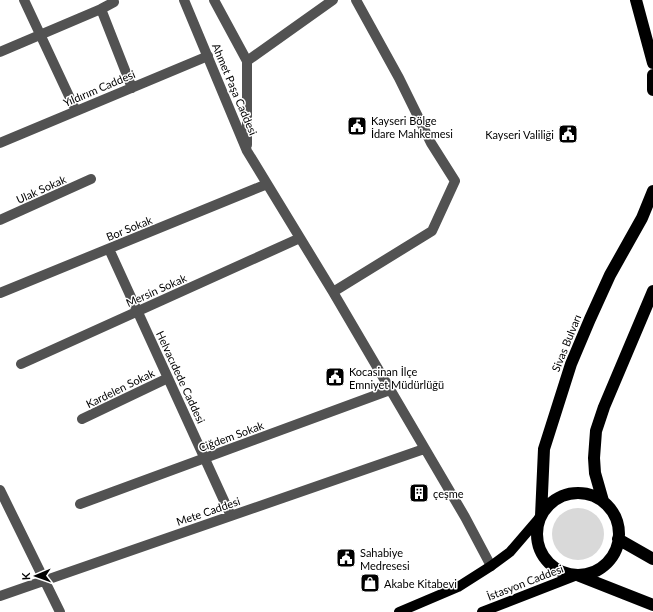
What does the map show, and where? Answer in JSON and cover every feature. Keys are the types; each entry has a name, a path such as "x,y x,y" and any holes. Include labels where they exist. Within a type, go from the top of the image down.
{"highway":[{"path":"636,0 653,63"},
{"path":"653,75 653,90"},
{"name":"Sivas Bulvarı","path":"541,516 544,449 571,364 601,294 642,218 653,191"},
{"path":"603,501 598,487 594,465 594,444 596,431 604,407 653,291"},
{"path":"577,575 594,571 601,567 613,555 618,539 618,530 614,514 603,501 587,494 578,493 560,497 552,502 541,516 538,525 538,543 546,559 560,570 568,574 577,575 653,605"},
{"path":"618,539 653,560"}],"main road":[{"path":"399,612 458,587 491,566 510,552 541,516"},
{"name":"İstasyon Caddesi","path":"482,612 577,575"}],"street":[{"path":"24,0 76,112"},
{"path":"0,52 101,9 114,2 113,0"},
{"name":"Ahmet Paşa Caddesi","path":"184,0 247,151"},
{"name":"Ahmet Paşa Caddesi","path":"214,0 247,61 247,151"},
{"path":"247,61 333,0"},
{"path":"333,292 432,232 455,181 431,143 399,78 356,0"},
{"path":"101,9 132,88"},
{"name":"Yıldırım Caddesi","path":"0,143 208,56"},
{"path":"247,151 333,292 465,518 491,566"},
{"name":"Ulak Sokak","path":"0,220 91,179"},
{"name":"Bor Sokak","path":"0,293 267,184"},
{"name":"Mersin Sokak","path":"21,364 300,238"},
{"name":"Helvacıdede Caddesi","path":"109,249 231,516"},
{"name":"Kardelen Sokak","path":"82,419 168,378"},
{"name":"Ciğdem Sokak","path":"80,504 390,390"},
{"name":"Mete Caddesi","path":"0,596 424,449"},
{"path":"0,490 60,612"}],"shaded area":[{"path":"573,508 583,508 597,515 604,529 604,539 597,553 583,560 573,560 563,556 556,549 552,539 552,529 556,519 563,512"}],"place":[{"name":"Kayseri Bölge İdare Mahkemesi","path":"357,126"},
{"name":"Kayseri Valiliği","path":"568,134"},
{"name":"Kocasinan İlçe Emniyet Müdürlüğü","path":"335,377"},
{"name":"çeşme","path":"419,493"},
{"name":"Sahabiye Medresesi","path":"346,558"},
{"name":"Akabe Kitabevi","path":"370,583"}]}
